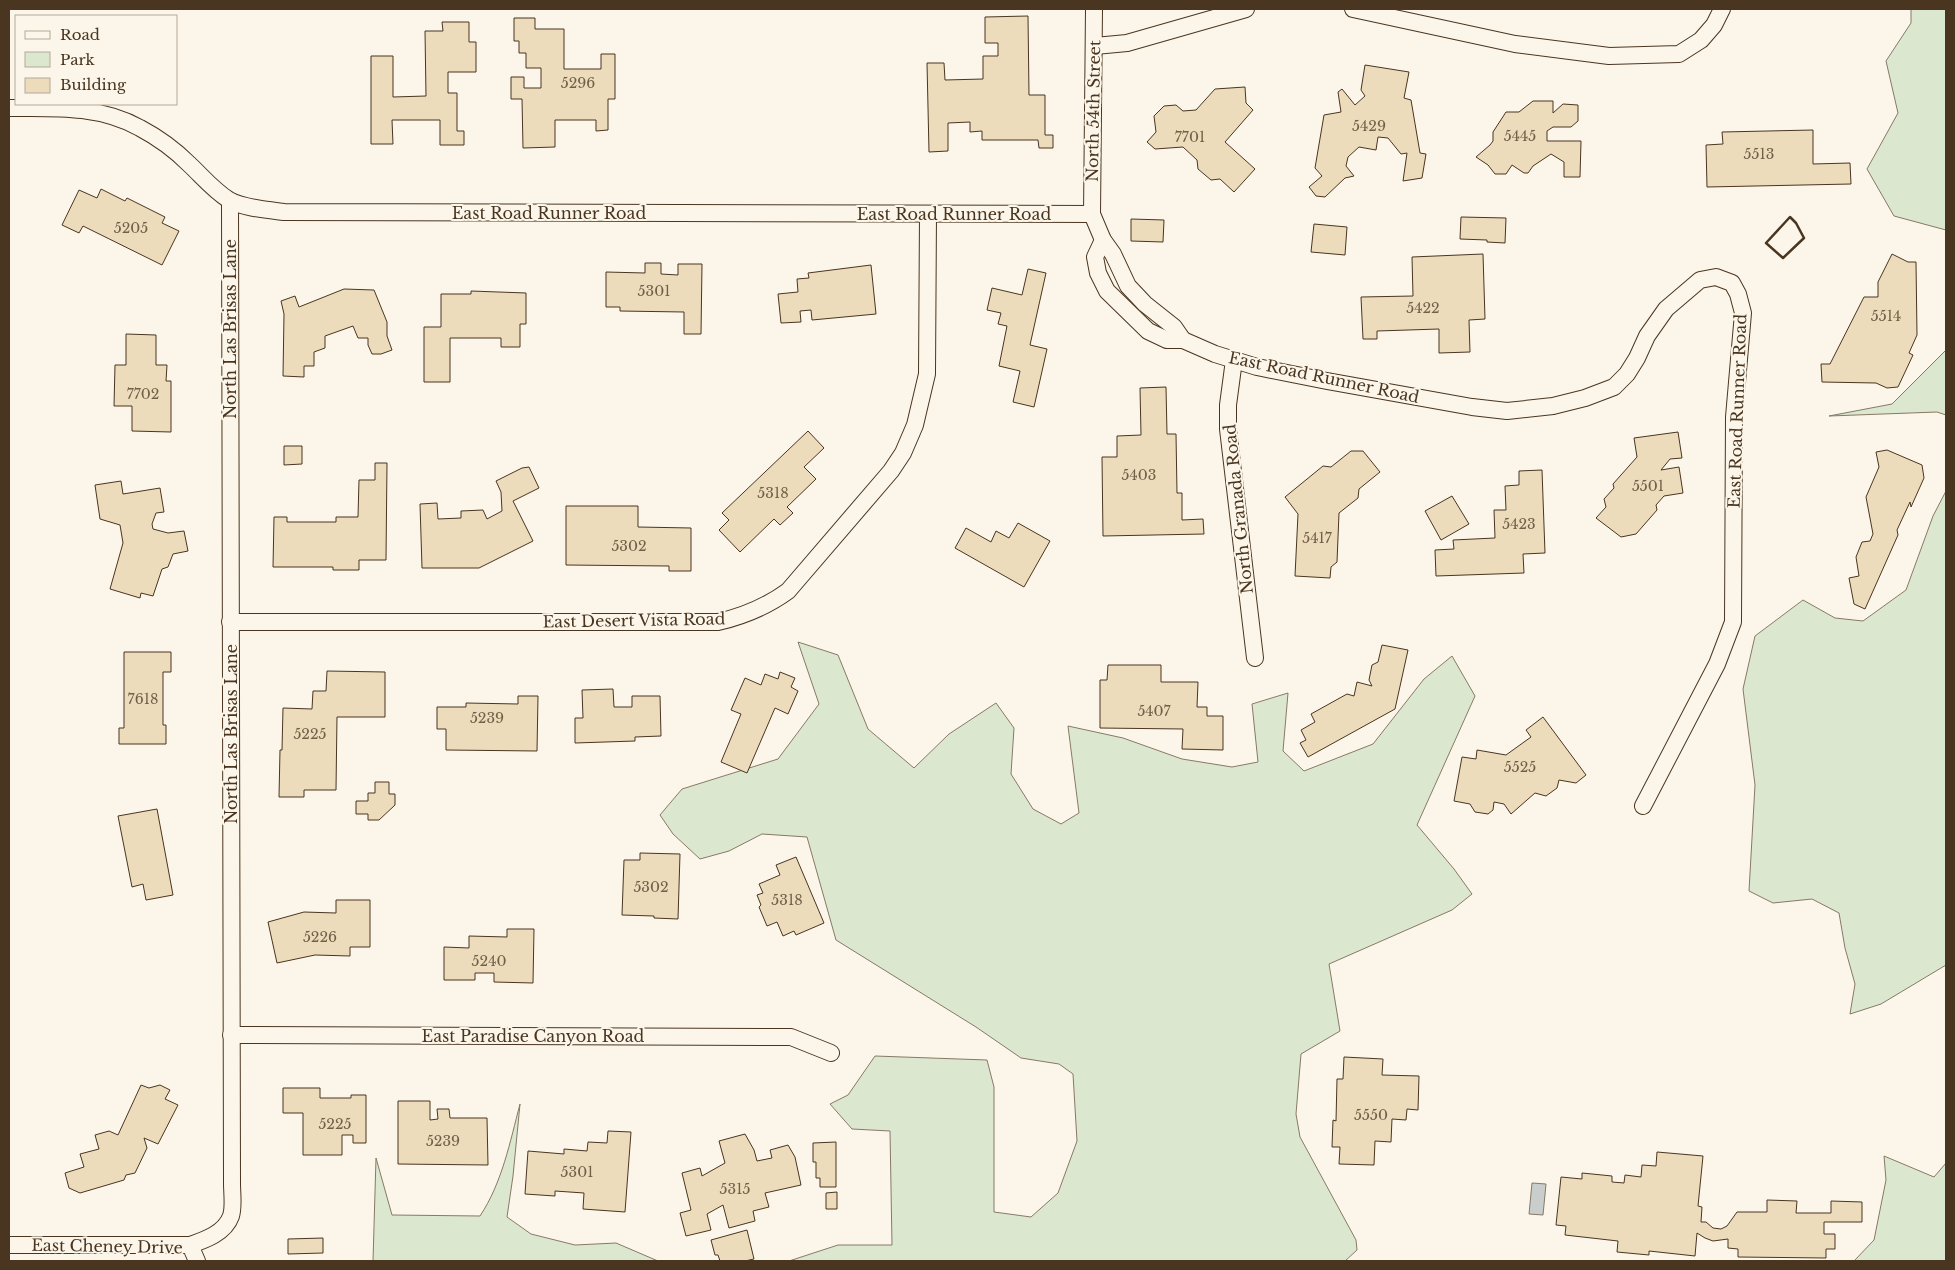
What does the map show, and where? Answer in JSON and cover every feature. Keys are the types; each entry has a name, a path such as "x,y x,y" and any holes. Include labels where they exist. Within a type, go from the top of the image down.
{"street":[{"name":"North 54th Street","path":"1092,214 1094,9"},
{"path":"1095,46 1127,42 1246,9"},
{"path":"1353,9 1515,44 1609,56 1679,54 1701,40 1714,25 1722,9"},
{"name":"East Road Runner Road","path":"9,108 75,109 124,120 160,140 188,162 216,191 230,201 284,212 1092,214 1103,240 1096,257 1098,273 1107,291 1148,331 1167,340 1183,340 1234,360 1327,381 1472,407 1507,411 1554,406 1614,387 1632,366 1647,336 1666,309 1700,280 1716,277 1732,283 1738,294 1743,313 1734,417 1732,622 1716,664 1643,806"},
{"name":"North Las Brisas Lane","path":"190,1245 209,1238 224,1227 231,1216 230,201"},
{"name":"East Desert Vista Road","path":"230,622 718,622 746,615 770,604 788,591 891,471 903,453 915,425 927,374 928,214"},
{"name":"North Granada Road","path":"1234,360 1228,405 1228,429 1255,658"},
{"name":"East Paradise Canyon Road","path":"232,1035 791,1037 831,1053"},
{"name":"East Cheney Drive","path":"9,1245 190,1245 197,1261"}],"green space":[{"path":"1911,9 1946,9 1946,230 1894,216 1867,169 1898,113 1886,61 1911,23"},
{"path":"1946,350 1946,415 1937,412 1829,416 1892,404"},
{"path":"1946,491 1946,965 1881,1004 1850,1014 1855,984 1845,948 1839,913 1812,899 1773,903 1749,891 1755,785 1743,689 1755,636 1803,600 1835,618 1863,621 1906,590 1933,516"},
{"path":"798,642 838,655 868,729 914,768 949,734 996,703 1014,728 1011,774 1033,809 1061,824 1079,813 1068,726 1123,738 1182,759 1232,767 1258,762 1252,704 1288,693 1283,751 1304,771 1373,744 1424,679 1452,656 1475,696 1417,825 1454,869 1472,894 1452,910 1329,964 1340,1031 1301,1054 1296,1114 1300,1137 1356,1240 1357,1250 1345,1261 789,1261 838,1245 892,1245 890,1131 852,1129 830,1104 848,1095 875,1056 987,1060 994,1087 994,1212 1031,1217 1058,1193 1077,1141 1073,1074 1059,1064 1021,1058 976,1027 836,940 807,837 762,834 729,851 700,859 673,834 660,815 682,789 778,759 819,704"},
{"path":"520,1104 507,1217 531,1234 575,1245 616,1243 658,1261 373,1261 376,1158 392,1215 480,1216 500,1176"},
{"path":"1884,1156 1934,1177 1946,1163 1946,1261 1854,1261 1874,1240 1886,1180"}],"shaded area":[{"path":"1532,1183 1546,1184 1543,1215 1529,1214"}],"building":[{"path":"1028,16 1029,95 1045,95 1045,135 1053,135 1053,148 1039,148 1038,140 982,140 982,131 970,132 970,122 948,123 948,151 929,152 927,63 944,63 945,80 983,79 983,56 998,56 998,43 985,43 985,17"},
{"path":"514,18 535,18 535,29 564,29 564,69 601,69 601,54 615,54 615,99 608,99 608,130 596,131 596,120 555,120 555,147 523,148 522,99 511,99 511,77 524,77 524,88 541,88 541,68 526,68 526,53 519,53 519,41 514,41"},
{"path":"442,22 469,22 469,42 476,42 476,72 448,72 448,93 457,93 457,131 464,131 464,145 440,145 440,120 392,120 393,144 371,144 371,56 393,56 393,97 426,96 425,31 443,31"},
{"path":"1365,65 1409,72 1404,98 1411,100 1420,153 1426,154 1422,178 1403,181 1407,153 1401,154 1388,138 1378,137 1376,150 1359,147 1348,157 1346,166 1354,176 1345,178 1325,197 1316,196 1309,187 1322,176 1315,168 1324,115 1341,112 1338,92 1342,89 1355,105 1365,96 1361,90"},
{"path":"1245,87 1246,103 1253,110 1225,142 1255,169 1234,192 1220,179 1211,180 1198,169 1197,160 1183,147 1155,149 1147,142 1156,132 1154,116 1164,106 1176,105 1183,111 1196,110 1215,89"},
{"path":"1533,101 1553,101 1553,113 1563,104 1578,105 1578,121 1571,127 1553,127 1547,131 1547,141 1581,141 1580,177 1564,177 1564,162 1551,154 1533,166 1528,173 1524,173 1512,165 1506,174 1495,174 1488,165 1476,157 1493,141 1493,132 1506,112 1519,112"},
{"path":"1813,130 1813,164 1850,163 1851,184 1707,187 1706,145 1723,144 1722,132"},
{"path":"101,189 125,201 127,198 165,217 162,223 179,231 162,265 83,226 79,233 62,225 79,190 97,198"},
{"path":"1461,217 1506,218 1505,243 1460,239"},
{"path":"1131,219 1164,220 1163,242 1131,241"},
{"path":"1314,224 1347,227 1345,255 1311,252"},
{"path":"1483,254 1485,319 1469,320 1470,352 1439,353 1439,329 1377,331 1377,339 1363,339 1361,297 1413,296 1412,257"},
{"path":"1892,254 1908,262 1916,262 1917,335 1909,353 1913,355 1898,387 1887,388 1876,383 1822,382 1821,364 1830,364 1864,297 1878,297 1878,282"},
{"path":"645,263 661,263 661,274 678,275 678,264 702,264 701,334 684,334 684,312 620,311 620,307 606,307 606,272 645,273"},
{"path":"871,265 876,314 812,320 811,310 800,311 801,322 781,323 778,294 798,292 797,279 809,278 808,273"},
{"path":"1028,269 1046,273 1030,345 1047,349 1034,407 1013,402 1020,371 999,366 1007,326 998,324 1001,313 987,310 992,288 1022,295"},
{"path":"344,289 374,290 387,322 387,336 392,350 381,354 372,354 368,345 368,338 358,338 353,326 325,336 325,348 314,352 314,366 304,366 304,377 283,376 284,314 281,301 295,296 299,307"},
{"path":"471,291 526,293 526,324 520,324 520,347 501,347 501,338 450,338 450,382 424,382 424,327 441,327 441,294 471,294"},
{"path":"126,334 156,335 156,365 167,365 166,381 171,381 171,432 132,431 132,406 114,406 115,365 126,365"},
{"path":"1166,387 1167,434 1176,434 1177,493 1182,493 1182,520 1203,519 1204,534 1103,536 1102,457 1117,457 1117,436 1141,435 1140,388"},
{"path":"808,431 824,448 804,467 816,479 787,507 793,513 780,525 774,519 740,552 719,530 729,520 722,513"},
{"path":"1678,432 1682,458 1670,459 1661,470 1679,467 1683,493 1664,496 1656,505 1657,510 1636,534 1621,537 1596,518 1606,507 1604,499 1614,488 1613,484 1637,457 1634,438"},
{"path":"284,446 302,446 302,464 284,465"},
{"path":"1887,450 1922,465 1924,478 1911,507 1910,502 1897,530 1898,535 1865,609 1854,604 1849,578 1859,576 1856,557 1862,542 1870,541 1873,534 1866,497 1879,467 1876,452"},
{"path":"1351,451 1363,451 1380,472 1359,489 1358,498 1339,513 1337,562 1331,567 1330,578 1295,576 1298,514 1285,497 1323,466 1331,467"},
{"path":"375,463 387,463 386,560 359,560 359,570 333,570 333,567 273,567 274,517 287,517 287,522 336,522 336,517 358,517 359,480 375,480"},
{"path":"529,467 539,488 513,501 533,541 479,568 422,568 420,504 437,503 438,519 461,518 461,511 483,510 487,519 502,511 501,492 496,481 522,468"},
{"path":"1542,470 1545,553 1523,554 1524,573 1436,576 1435,550 1454,549 1453,540 1495,538 1494,510 1506,510 1505,486 1519,485 1519,471"},
{"path":"121,481 123,494 160,488 164,512 156,513 152,524 153,529 168,533 184,531 188,551 173,554 168,567 162,569 153,596 141,593 140,598 110,589 123,543 120,525 100,519 95,485"},
{"path":"1452,496 1469,524 1441,540 1425,511"},
{"path":"566,506 638,506 638,527 691,528 691,571 669,571 669,566 566,565"},
{"path":"1018,523 1050,541 1024,587 955,548 966,528 991,542 996,531 1009,538"},
{"path":"1382,645 1408,650 1395,709 1308,757 1300,743 1306,740 1301,730 1315,722 1311,714 1347,694 1354,696 1357,682 1372,686 1369,680 1372,665 1378,662"},
{"path":"124,652 171,652 171,672 163,672 163,725 166,725 166,744 119,744 119,728 124,728"},
{"path":"1108,665 1161,665 1161,682 1198,682 1197,707 1207,707 1207,716 1223,716 1223,750 1182,749 1183,729 1100,728 1100,680 1107,680"},
{"path":"327,671 385,672 385,717 337,717 336,790 304,790 304,797 279,797 283,708 312,709 313,691 326,691"},
{"path":"780,672 795,678 791,687 798,691 788,714 775,708 747,773 721,762 741,714 731,710 745,678 761,685 765,674 778,679"},
{"path":"613,689 614,707 632,707 632,696 660,696 661,736 635,737 635,741 575,743 575,718 583,718 582,690"},
{"path":"518,696 538,696 537,751 446,750 446,729 437,729 437,707 466,707 466,703 518,704"},
{"path":"1543,717 1586,775 1576,783 1559,780 1557,788 1546,796 1535,793 1511,814 1504,804 1494,802 1493,810 1488,814 1475,812 1470,804 1454,801 1462,757 1476,759 1477,750 1506,755 1531,737 1526,730"},
{"path":"375,782 389,782 389,794 395,794 395,805 379,820 368,820 368,814 356,814 356,801 368,801 368,793 375,793"},
{"path":"157,809 173,895 146,900 143,884 132,887 118,816"},
{"path":"640,853 680,854 678,919 622,915 624,860 640,860"},
{"path":"796,857 824,923 796,935 794,931 783,936 777,922 767,926 759,907 761,905 757,895 763,893 759,884 780,875 776,865"},
{"path":"336,900 370,900 370,947 350,947 350,956 315,955 277,963 268,922 304,912 336,913"},
{"path":"507,929 534,929 533,983 494,982 494,973 475,973 475,980 444,980 444,947 469,948 469,936 507,937"},
{"path":"1344,1057 1383,1059 1382,1075 1419,1076 1418,1110 1407,1109 1406,1120 1392,1119 1391,1142 1375,1141 1374,1165 1339,1164 1340,1147 1332,1147 1333,1120 1336,1121 1337,1079 1343,1079"},
{"path":"141,1085 149,1088 160,1085 170,1090 165,1099 178,1105 158,1144 144,1138 147,1148 135,1173 126,1175 124,1180 80,1193 69,1188 65,1173 84,1167 80,1154 99,1149 95,1135 109,1131 118,1135"},
{"path":"283,1088 320,1088 320,1098 351,1098 351,1095 366,1095 366,1143 353,1143 353,1135 342,1135 342,1155 303,1155 303,1113 283,1113"},
{"path":"398,1101 430,1101 430,1120 438,1119 437,1109 449,1109 450,1118 487,1118 488,1165 398,1164"},
{"path":"608,1131 631,1132 625,1212 583,1209 584,1193 555,1191 555,1196 525,1194 528,1151 564,1154 564,1149 587,1151 588,1142 607,1143"},
{"path":"745,1134 754,1150 757,1161 772,1158 770,1150 788,1145 795,1157 801,1185 765,1193 769,1207 753,1211 755,1221 729,1228 723,1205 707,1214 711,1230 686,1236 680,1213 691,1210 682,1173 700,1168 702,1176 725,1163 719,1141"},
{"path":"836,1142 836,1187 820,1187 820,1178 816,1178 816,1162 813,1162 813,1143"},
{"path":"1657,1152 1703,1156 1698,1206 1702,1207 1701,1222 1706,1222 1713,1228 1721,1229 1727,1226 1737,1212 1767,1212 1767,1200 1797,1201 1796,1213 1831,1213 1831,1201 1862,1202 1862,1222 1824,1222 1824,1234 1835,1234 1835,1249 1826,1249 1826,1258 1738,1257 1738,1249 1728,1248 1728,1239 1713,1241 1697,1233 1695,1256 1649,1251 1649,1255 1617,1252 1618,1241 1565,1235 1566,1226 1556,1225 1561,1177 1582,1179 1582,1173 1612,1176 1612,1182 1624,1183 1625,1175 1641,1177 1642,1165 1656,1166"},
{"path":"837,1192 837,1209 826,1209 826,1193"},
{"path":"747,1230 754,1259 720,1261 718,1255 715,1255 711,1240"},
{"path":"323,1238 323,1253 288,1254 288,1239"}],"wall":[{"path":"1790,217 1796,223 1804,238 1783,258 1766,243 1790,217"}]}
